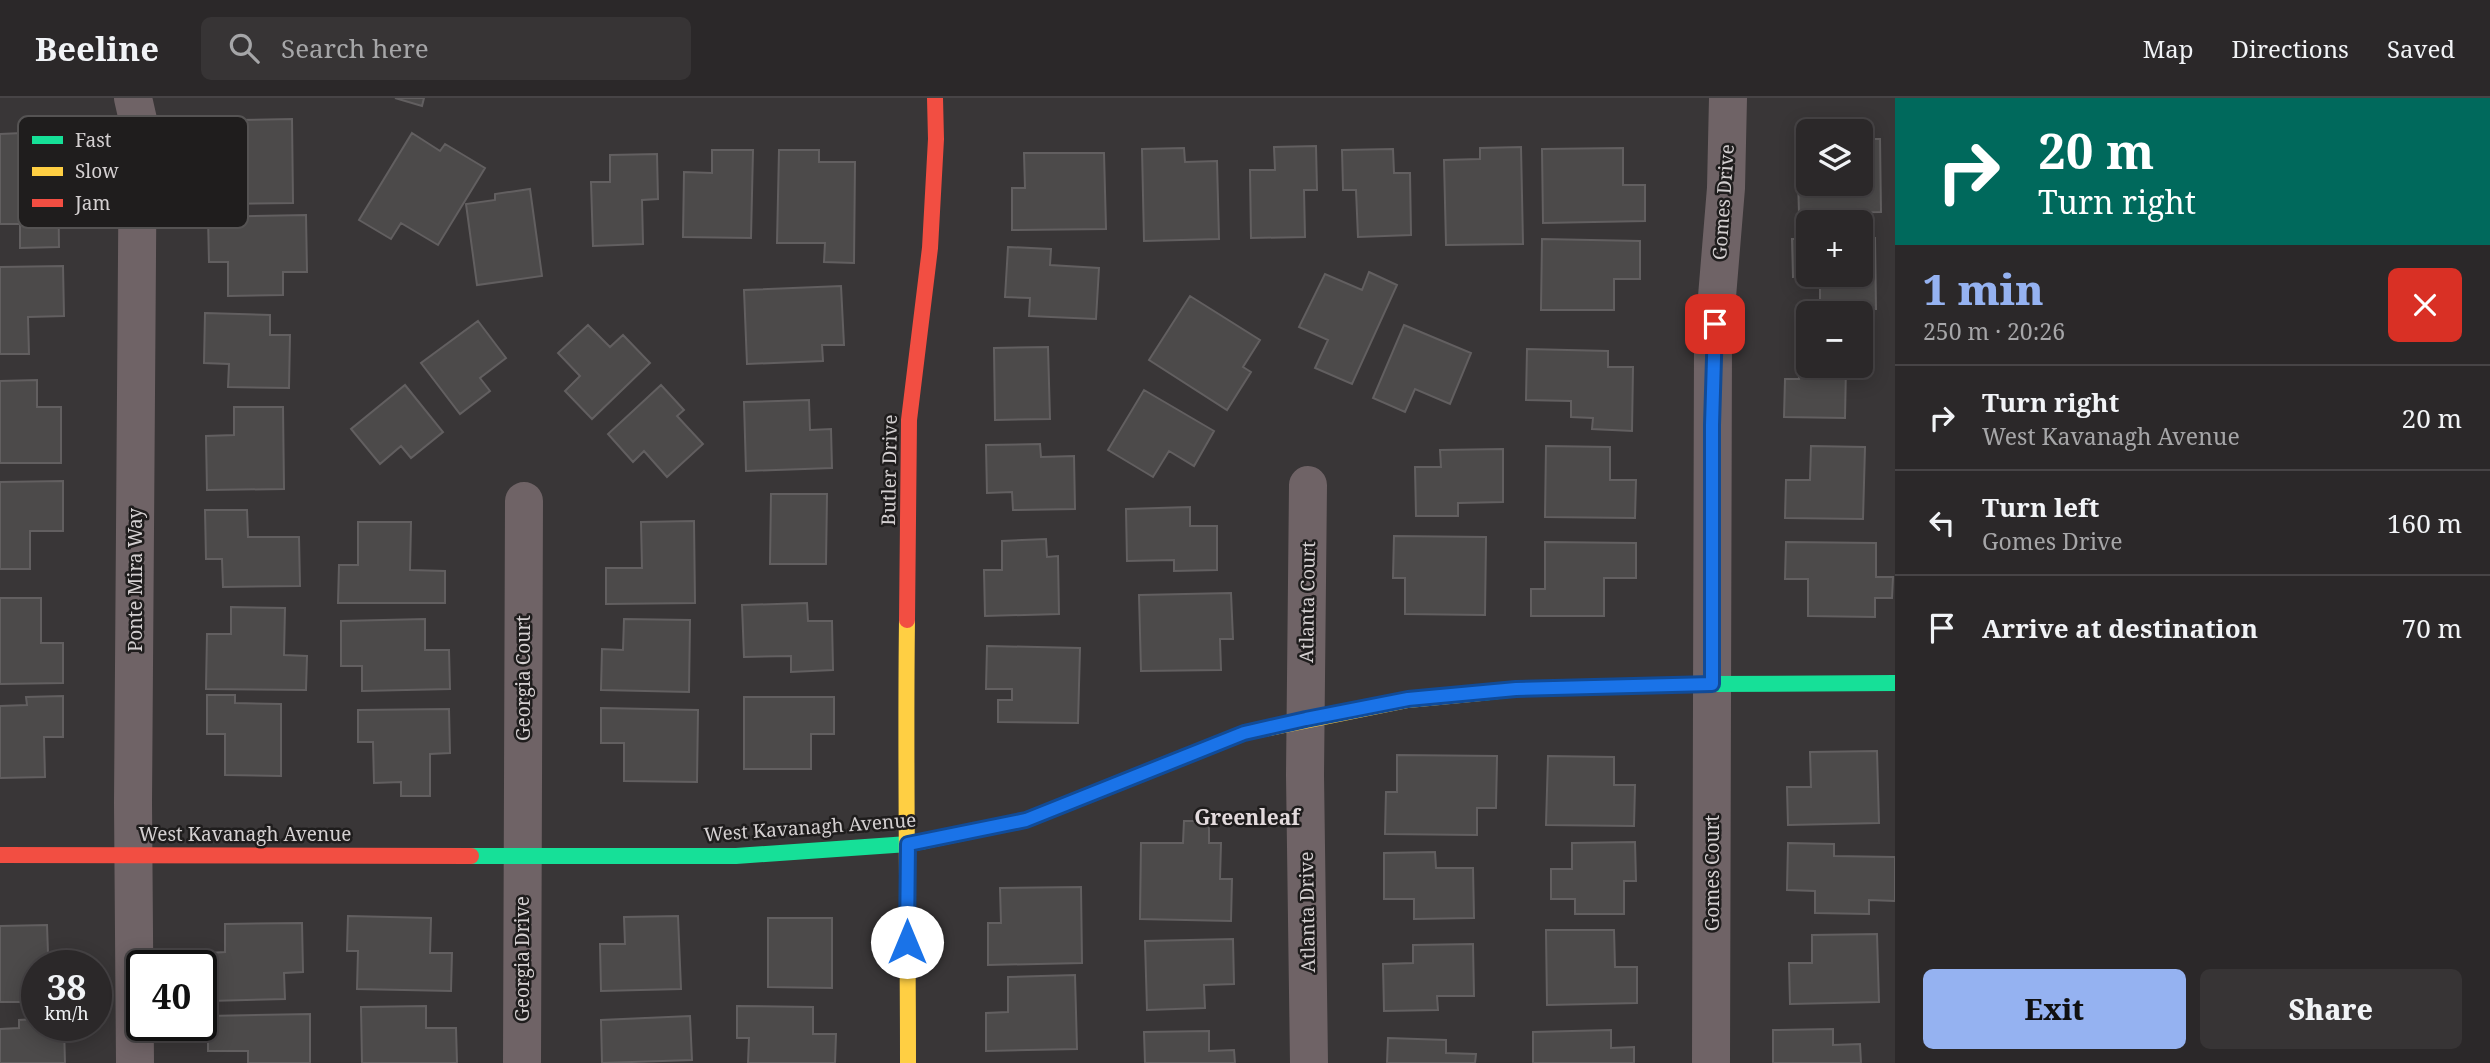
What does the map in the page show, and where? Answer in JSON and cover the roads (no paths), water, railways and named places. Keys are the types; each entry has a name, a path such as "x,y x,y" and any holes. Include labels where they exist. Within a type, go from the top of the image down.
{"street":[{"name":"Ponte Mira Way","path":"133,98 137,116"},
{"name":"Butler Drive","path":"908,1063 908,844 905,797 909,420 930,248 936,98"},
{"name":"Gomes Drive","path":"1712,684 1713,345 1726,188 1728,98"},
{"name":"Ponte Mira Way","path":"135,1063 137,228"},
{"name":"Atlanta Court","path":"1306,719 1308,485"},
{"name":"Georgia Court","path":"522,855 524,501"},
{"name":"West Kavanagh Avenue","path":"0,855 736,856 908,844 1026,820 1244,733 1408,699 1516,689 1895,683"},
{"name":"Gomes Court","path":"1711,1063 1712,684"},
{"name":"Atlanta Drive","path":"1306,719 1309,1063"},
{"name":"Georgia Drive","path":"522,855 522,1063"}],"district":[{"name":"Greenleaf","path":"1247,818"}]}
